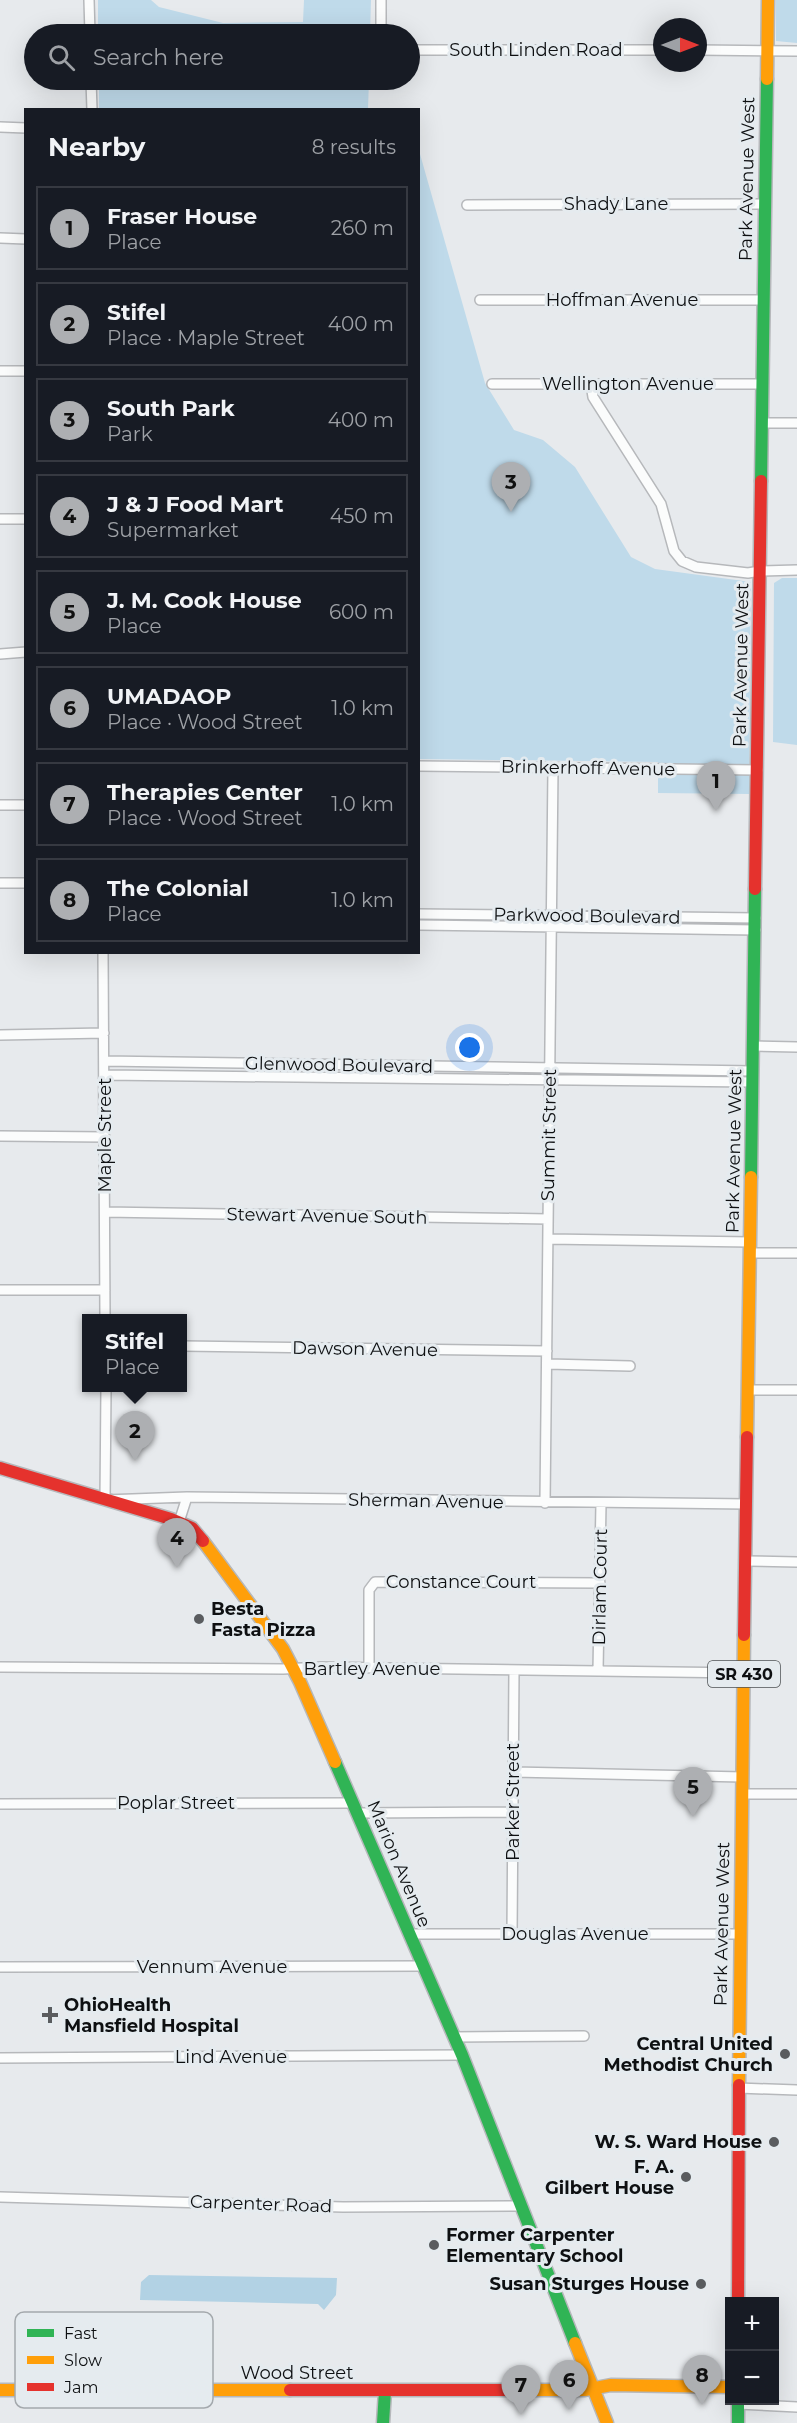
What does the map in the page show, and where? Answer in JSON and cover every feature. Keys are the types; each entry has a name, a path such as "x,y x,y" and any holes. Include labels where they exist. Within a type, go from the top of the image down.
{"main road":[{"name":"Park Avenue West","path":"738,2297 740,1934 768,0"},
{"name":"Marion Avenue","path":"0,1468 179,1522 197,1532 258,1613 294,1669 462,2055 607,2423"},
{"name":"Wood Street","path":"213,2391 594,2389 611,2385 725,2387"},
{"name":"Wood Street","path":"0,2390 15,2390"},
{"path":"383,2423 385,2391"},
{"path":"738,2405 738,2423"}],"street":[{"path":"89,0 90,24"},
{"path":"381,0 381,24"},
{"name":"South Linden Road","path":"420,50 653,50"},
{"path":"707,50 797,51"},
{"path":"91,90 92,108"},
{"path":"0,127 24,128"},
{"name":"Shady Lane","path":"467,205 765,204"},
{"path":"0,238 24,239"},
{"name":"Hoffman Avenue","path":"480,300 764,300"},
{"path":"0,371 24,371"},
{"name":"Wellington Avenue","path":"492,384 763,384"},
{"path":"591,384 593,398 661,504 678,558 696,567 748,573 797,570"},
{"path":"763,423 797,423"},
{"path":"0,519 24,519"},
{"path":"0,654 24,652"},
{"name":"Brinkerhoff Avenue","path":"420,766 758,770"},
{"name":"Summit Street","path":"545,1503 553,768"},
{"path":"0,805 24,805"},
{"path":"0,883 24,883"},
{"name":"Parkwood Boulevard","path":"420,914 551,915 756,924"},
{"path":"420,926 756,924"},
{"name":"Maple Street","path":"103,954 105,1314"},
{"path":"0,1035 104,1033"},
{"path":"753,1046 797,1047"},
{"name":"Glenwood Boulevard","path":"104,1061 550,1068 753,1077"},
{"name":"Glenwood Boulevard","path":"104,1075 550,1081 753,1077"},
{"path":"0,1137 105,1137"},
{"name":"Stewart Avenue South","path":"105,1212 548,1219"},
{"path":"548,1239 751,1247 797,1253"},
{"path":"0,1290 105,1290"},
{"name":"Dawson Avenue","path":"187,1346 547,1351"},
{"path":"546,1364 630,1366"},
{"path":"749,1390 797,1390"},
{"path":"105,1500 106,1392"},
{"path":"179,1522 187,1497"},
{"name":"Sherman Avenue","path":"105,1500 187,1497 747,1504"},
{"name":"Dirlam Court","path":"598,1671 601,1503"},
{"path":"746,1561 797,1562"},
{"name":"Constance Court","path":"369,1668 369,1590 375,1582 600,1583"},
{"name":"Bartley Avenue","path":"0,1667 369,1668 744,1673"},
{"name":"Parker Street","path":"512,1934 514,1670"},
{"path":"514,1772 743,1777"},
{"path":"742,1794 797,1794"},
{"name":"Poplar Street","path":"0,1804 513,1812"},
{"name":"Douglas Avenue","path":"409,1934 740,1934"},
{"name":"Vennum Avenue","path":"0,1967 424,1966"},
{"path":"454,2037 584,2036"},
{"name":"Lind Avenue","path":"0,2058 462,2055"},
{"path":"738,2088 797,2090"},
{"name":"Carpenter Road","path":"0,2197 343,2207 522,2206"},
{"path":"773,2405 797,2407"}],"shaded area":[{"path":"98,0 151,0 159,7 223,23 303,22 304,0 371,0 370,24 98,24"},
{"path":"776,0 797,0 797,43 776,41"},
{"path":"99,90 369,90 368,108 99,108"},
{"path":"420,154 485,383 514,430 543,440 575,467 631,557 655,569 751,582 749,794 658,793 658,762 420,759"},
{"path":"782,578 797,578 797,745 773,742 774,583"},
{"path":"149,2275 337,2278 336,2295 324,2310 318,2304 140,2300 141,2282"}],"traffic: fast":[{"path":"761,481 767,79"},
{"path":"751,1177 755,889"},
{"path":"335,1762 462,2055 575,2343"},
{"path":"383,2423 385,2391"},
{"path":"738,2405 738,2423"}],"traffic: slow":[{"path":"767,79 768,0"},
{"path":"747,1437 751,1177"},
{"path":"203,1541 283,1649 335,1762"},
{"path":"739,2085 744,1635"},
{"path":"575,2343 607,2423"},
{"path":"513,2390 585,2390 611,2385 725,2387"},
{"path":"0,2390 15,2390"},
{"path":"213,2390 290,2390"}],"traffic: jam":[{"path":"755,889 761,481"},
{"path":"744,1635 747,1437"},
{"path":"0,1468 171,1519 192,1528 203,1541"},
{"path":"738,2297 739,2085"},
{"path":"290,2390 513,2390"}],"place":[{"name":"South Park","path":"511,512"},
{"name":"Fraser House","path":"716,811"},
{"name":"Stifel","path":"135,1461"},
{"name":"J & J Food Mart","path":"177,1568"},
{"name":"Besta Fasta Pizza","path":"199,1619"},
{"name":"J. M. Cook House","path":"693,1817"},
{"name":"OhioHealth Mansfield Hospital","path":"50,2015"},
{"name":"Central United Methodist Church","path":"785,2054"},
{"name":"W. S. Ward House","path":"774,2142"},
{"name":"F. A. Gilbert House","path":"686,2177"},
{"name":"Former Carpenter Elementary School","path":"434,2245"},
{"name":"Susan Sturges House","path":"701,2284"},
{"name":"The Colonial","path":"702,2405"},
{"name":"UMADAOP","path":"569,2410"},
{"name":"Therapies Center","path":"521,2415"}]}
